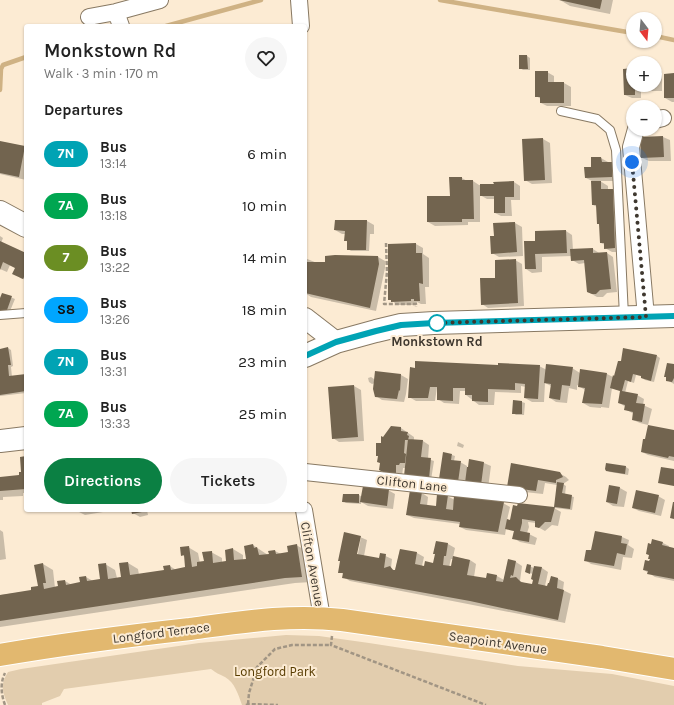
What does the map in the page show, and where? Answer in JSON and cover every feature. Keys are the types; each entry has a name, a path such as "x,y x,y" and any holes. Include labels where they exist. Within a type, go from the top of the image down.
{"highway":[{"name":"Longford Terrace","path":"3,663 91,641 259,620 288,618 327,627"},
{"name":"Seapoint Avenue","path":"327,627 587,654 674,669"}],"main road":[{"path":"0,212 24,225"},
{"path":"307,355 336,342 401,325 674,316"},
{"path":"0,441 24,438"}],"street":[{"path":"89,17 119,19 160,0"},
{"path":"300,0 301,24"},
{"path":"634,136 630,147 646,317"},
{"path":"307,320 336,342"},
{"name":"Clifton Lane","path":"307,472 519,495"},
{"name":"Clifton Avenue","path":"304,512 327,627"}],"lane":[{"path":"561,111 597,119 610,130 616,150 624,317"},
{"path":"0,315 24,313"}],"path":[{"path":"386,243 387,272 384,304 416,304"},
{"path":"327,627 331,645"},
{"path":"278,705 247,704 257,667 275,649 292,645 331,645 486,705"},
{"path":"3,663 3,675 0,686 5,705"}],"green space":[{"name":"Longford Park","path":"286,635 319,636 518,666 612,674 674,686 674,705 242,705 236,689 231,682 211,669 64,689 60,696 42,703 42,705 8,705 3,692 3,684 8,672 21,669 199,643"}],"building":[{"path":"559,0 602,0 600,9"},
{"path":"519,55 527,55 528,69 519,69"},
{"path":"623,69 626,69 626,92 635,92 635,95 624,95"},
{"path":"535,71 548,71 548,82 564,82 564,103 540,103 540,97 535,97"},
{"path":"674,73 674,98 664,98 664,74"},
{"path":"663,136 664,157 641,158 640,137"},
{"path":"543,138 545,180 524,181 522,139"},
{"path":"0,141 24,146 19,177 0,173"},
{"path":"591,157 601,157 602,162 612,162 612,177 585,178 584,167 591,167"},
{"path":"449,177 462,177 462,180 473,180 474,219 462,219 462,222 427,222 427,196 450,196"},
{"path":"514,181 514,197 505,197 505,213 494,213 494,196 480,196 480,184 494,184 493,182"},
{"path":"591,181 601,181 601,189 613,189 615,248 604,249 604,243 600,243 596,205 592,205"},
{"path":"335,220 367,220 366,250 347,250 347,241 344,241 345,231 334,230"},
{"path":"515,222 517,252 491,254 490,236 494,236 493,223"},
{"path":"566,230 567,253 535,254 536,269 525,269 524,241 535,241 535,231"},
{"path":"0,241 24,252 23,279 12,274 15,268 3,262 0,270"},
{"path":"416,243 416,253 422,253 423,284 419,283 420,301 414,301 414,299 411,299 411,301 391,302 391,300 388,300 388,244"},
{"path":"593,248 593,253 607,252 611,289 600,290 596,294 587,292 584,260 571,261 570,249"},
{"path":"325,256 378,256 379,264 370,308 307,293 307,262 325,262"},
{"path":"516,259 518,303 481,305 480,278 495,278 495,260"},
{"path":"2,293 12,296 7,310 0,311 0,298"},
{"path":"8,347 11,365 8,365 9,376 24,374 24,391 0,395 0,349"},
{"path":"623,348 657,355 651,381 633,374 631,382 625,380 622,391 638,394 636,403 645,404 642,422 632,420 633,412 624,410 625,405 618,403 620,391 610,388 618,361 621,361"},
{"path":"415,361 498,365 498,363 540,365 538,399 524,398 525,384 515,383 515,390 488,389 488,402 472,401 472,395 465,395 465,388 453,388 453,401 437,400 437,387 430,387 428,398 408,398 410,367 415,368"},
{"path":"667,363 674,364 674,378 672,382 666,381 666,377 664,377"},
{"path":"546,364 573,367 570,386 562,385 560,400 549,398 551,384 544,383"},
{"path":"580,369 607,373 602,404 582,403 585,388 578,387"},
{"path":"375,371 401,374 400,391 399,390 397,399 375,397 373,389"},
{"path":"354,385 358,437 332,439 328,387"},
{"path":"513,400 522,401 522,414 512,414"},
{"path":"648,425 674,430 674,457 669,456 668,458 641,452 643,439 645,439"},
{"path":"391,426 401,427 401,431 408,432 407,435 409,436 408,440 405,440 405,463 396,465 396,473 393,474 379,470 380,463 377,462 378,456 376,456 376,443 381,443 381,436 383,437"},
{"path":"408,439 423,440 421,457 431,458 429,479 404,476"},
{"path":"443,452 452,454 451,460 461,461 458,482 439,479"},
{"path":"24,456 24,489 0,491 0,477 19,475 19,472 21,472 20,457"},
{"path":"469,459 484,462 481,485 465,483"},
{"path":"511,463 560,472 563,477 556,480 556,483 538,480 536,491 507,487"},
{"path":"606,463 626,466 625,474 606,471"},
{"path":"661,467 674,469 674,486 658,483"},
{"path":"557,482 564,483 562,493 572,495 570,509 555,507 551,522 545,522 539,528 535,527 535,521 522,519 520,531 530,533 529,542 512,539 514,531 505,529 507,519 510,520 513,505 517,506 518,503 554,507"},
{"path":"609,485 620,487 617,504 606,502"},
{"path":"363,486 389,489 387,506 360,502"},
{"path":"410,490 422,492 420,504 436,506 437,494 448,495 446,509 453,510 454,495 504,502 498,532 459,527 460,522 406,515"},
{"path":"636,490 659,495 655,513 632,508"},
{"path":"343,494 359,494 359,503 342,502"},
{"path":"674,502 674,519 670,518"},
{"path":"132,512 142,512 132,514"},
{"path":"595,531 622,536 621,543 627,544 625,555 617,553 614,566 584,561 586,550 591,550"},
{"path":"344,532 361,536 357,554 379,558 380,553 386,554 384,568 390,566 393,570 395,570 400,549 417,552 415,564 424,566 425,561 433,563 435,554 433,554 436,541 448,543 443,565 451,566 453,556 470,560 467,575 486,578 487,573 497,575 496,581 503,582 508,559 516,561 513,576 511,575 510,578 516,577 521,582 532,584 533,580 531,579 534,566 542,567 538,584 547,586 551,576 558,578 557,588 564,590 558,620 470,601 342,578 343,573 338,573 340,561 338,561"},
{"path":"652,539 663,542 662,545 674,548 674,579 647,574 648,571 643,570 645,560 649,561 650,559 648,559 649,555 646,554 648,543 651,544"},
{"path":"253,544 254,548 257,547 259,555 269,554 268,551 275,550 276,554 288,552 287,546 297,544 302,577 285,578 0,621 0,595 31,590 31,587 38,586 34,565 43,563 46,583 43,583 44,589 58,586 57,581 65,580 66,585 80,582 79,577 86,576 87,581 100,579 98,564 106,563 108,579 121,577 119,563 128,562 130,575 164,570 163,566 170,565 171,570 185,567 184,555 181,556 180,547 189,546 192,567 197,566 197,562 204,561 202,552 212,551 213,563 226,561 225,550 233,548 234,560 246,559 244,546"},
{"path":"527,564 531,565 530,574 525,572"}],"waterway":[{"path":"173,24 261,0"},
{"path":"440,0 626,32"},
{"path":"662,37 674,40"},
{"path":"0,90 1,69 3,65 24,58"}],"bus line":[{"name":"7N","path":"307,355 336,342 401,325 674,316"}],"place":[{"name":"Monkstown Rd","path":"437,323"}],"route":[{"path":"437,323 434,323 646,317 632,162"}]}
